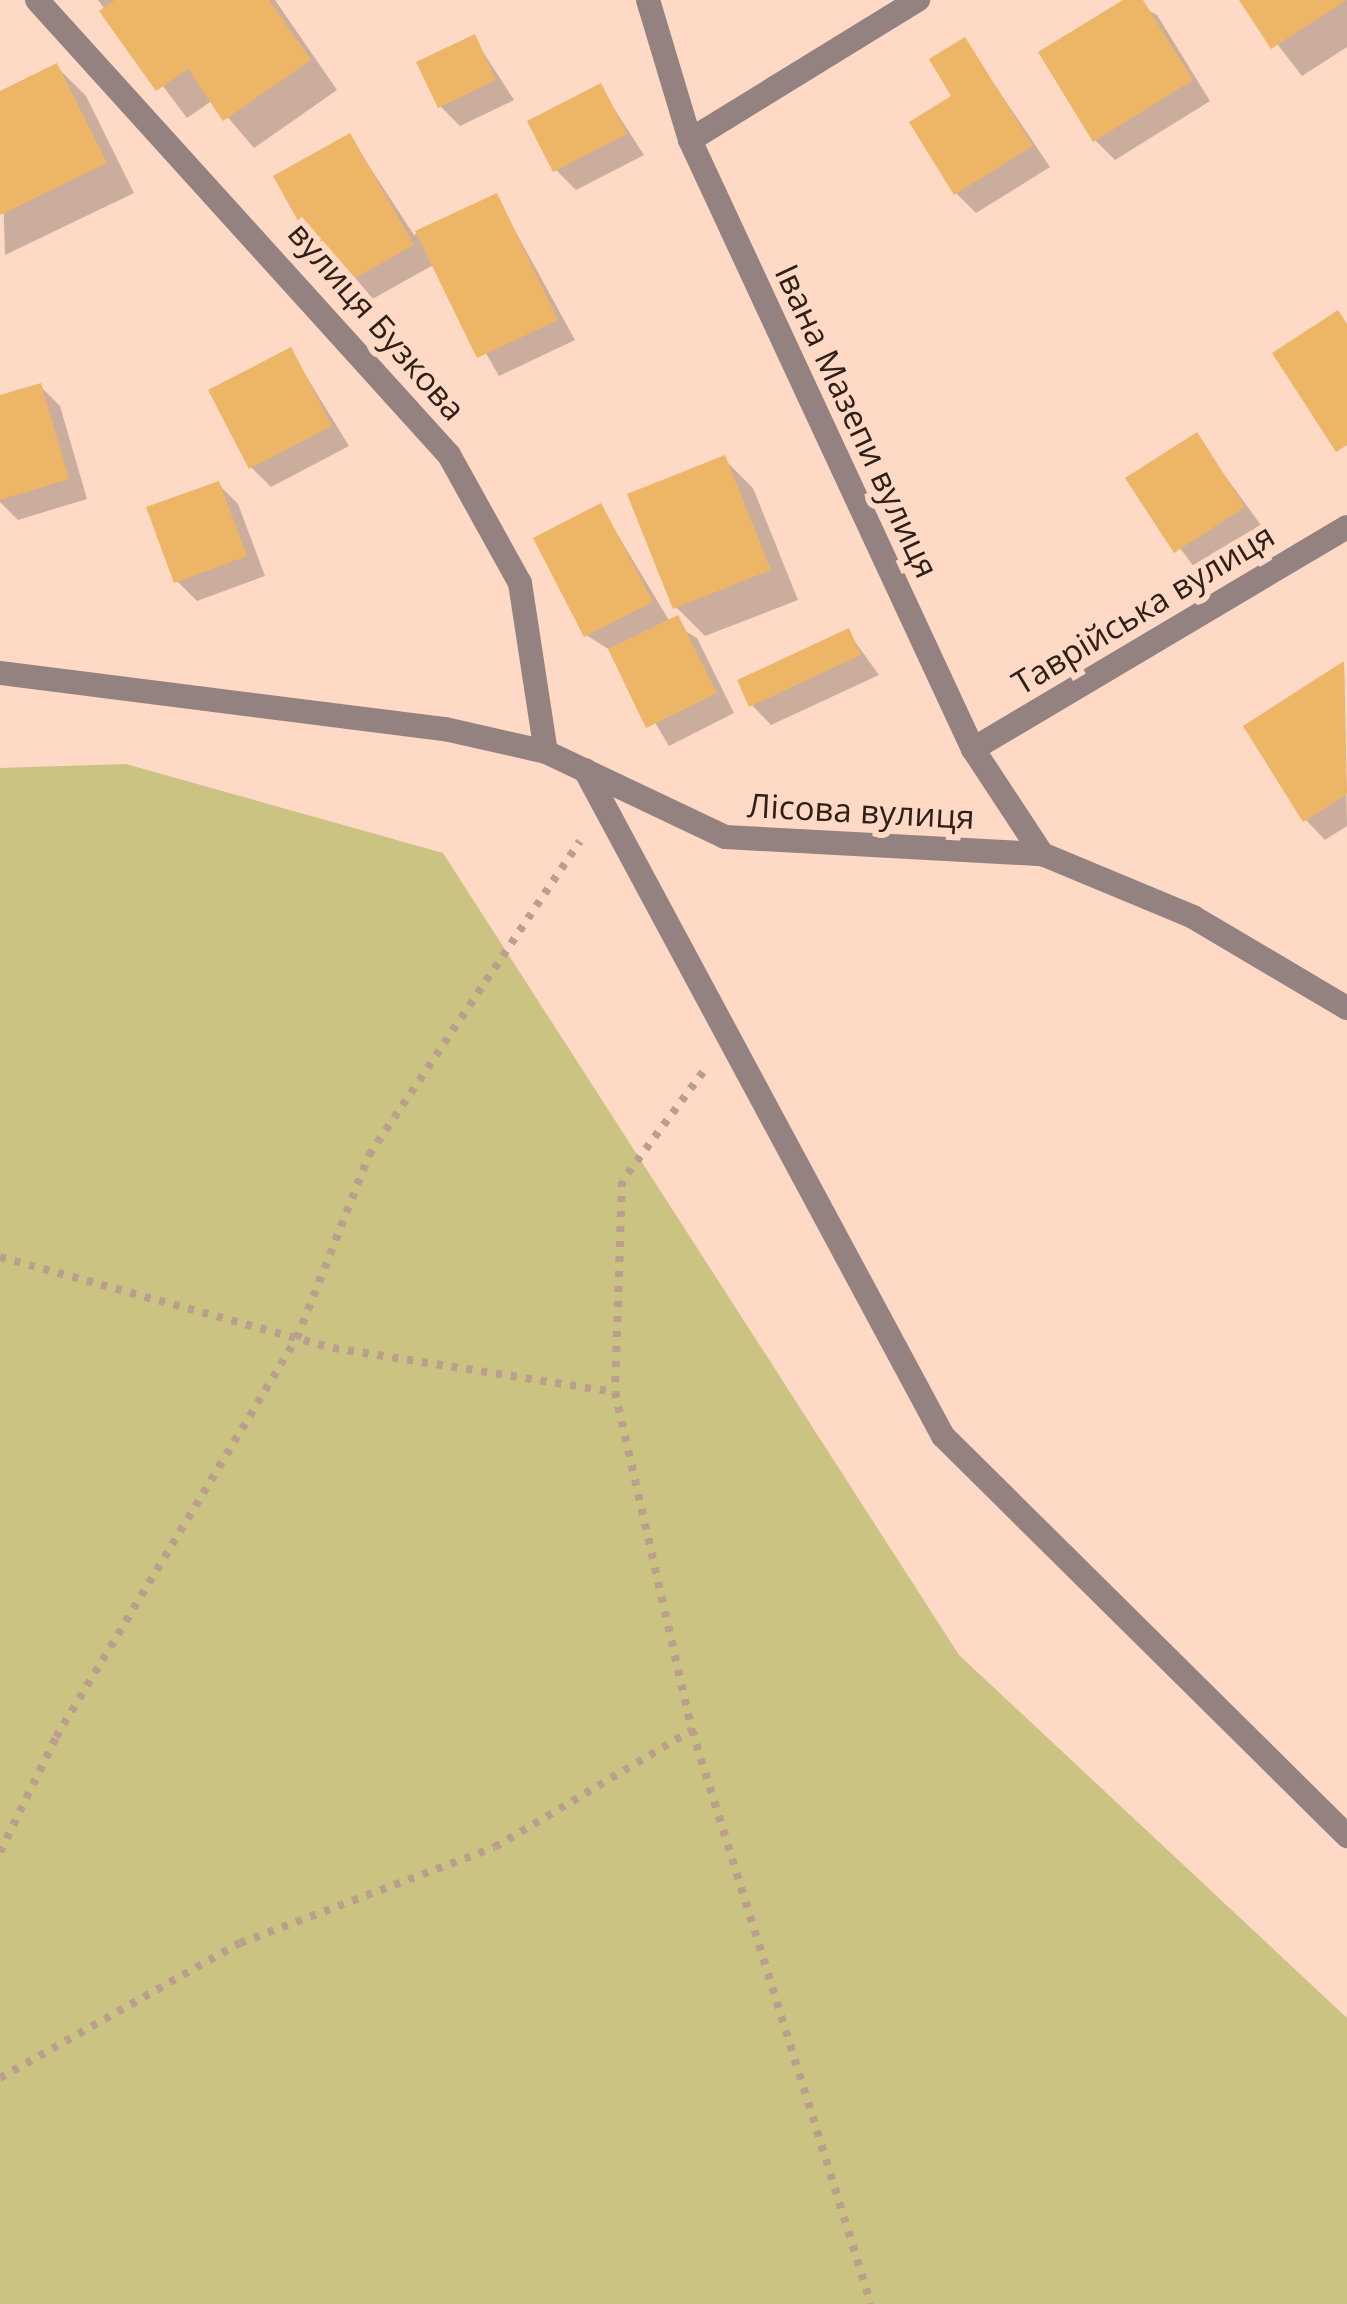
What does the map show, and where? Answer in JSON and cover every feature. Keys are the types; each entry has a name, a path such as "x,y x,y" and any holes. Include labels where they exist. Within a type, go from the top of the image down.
{"street":[{"name":"вулиця Бузкова","path":"37,0 449,455 520,584 546,752"},
{"name":"Івана Мазепи вулиця","path":"648,0 690,140 973,749 1042,854"},
{"path":"690,140 918,0"},
{"name":"Таврійська вулиця","path":"973,749 1347,527"},
{"name":"Лісова вулиця","path":"0,673 546,752 725,837 1042,854 1193,917 1347,1008"},
{"path":"585,770 943,1436 1347,1836"}],"path":[{"path":"0,1852 56,1736 297,1339 369,1155 604,805"},
{"path":"729,1038 622,1181 615,1392 692,1730 871,2304"},
{"path":"0,1257 297,1339 615,1392"},
{"path":"0,2078 240,1943 495,1847 692,1730"}],"shaded area":[{"path":"126,764 443,853 959,1655 1347,2018 1347,2304 0,2304 0,768"}],"building":[{"path":"115,0 269,0 311,60 223,121 188,69 156,91 99,11"},
{"path":"1123,0 1143,0 1193,80 1093,142 1038,52"},
{"path":"1239,0 1347,0 1271,49"},
{"path":"475,34 496,80 438,108 416,62"},
{"path":"965,37 1033,146 954,195 909,122 951,96 929,59"},
{"path":"57,63 107,163 0,215 0,91"},
{"path":"601,83 627,134 553,172 527,121"},
{"path":"350,133 414,245 336,289 273,176"},
{"path":"497,193 558,320 477,358 415,231"},
{"path":"1338,310 1347,324 1347,445 1336,452 1272,353"},
{"path":"291,347 332,426 249,469 208,390"},
{"path":"41,383 69,479 0,500 0,395"},
{"path":"1197,432 1245,507 1174,553 1125,478"},
{"path":"725,455 771,570 673,609 627,494"},
{"path":"219,481 247,556 174,583 146,507"},
{"path":"601,503 653,602 584,637 533,538"},
{"path":"678,615 717,693 646,728 608,649"},
{"path":"849,628 861,655 749,707 737,680"},
{"path":"1344,661 1347,794 1303,822 1243,726"}]}
